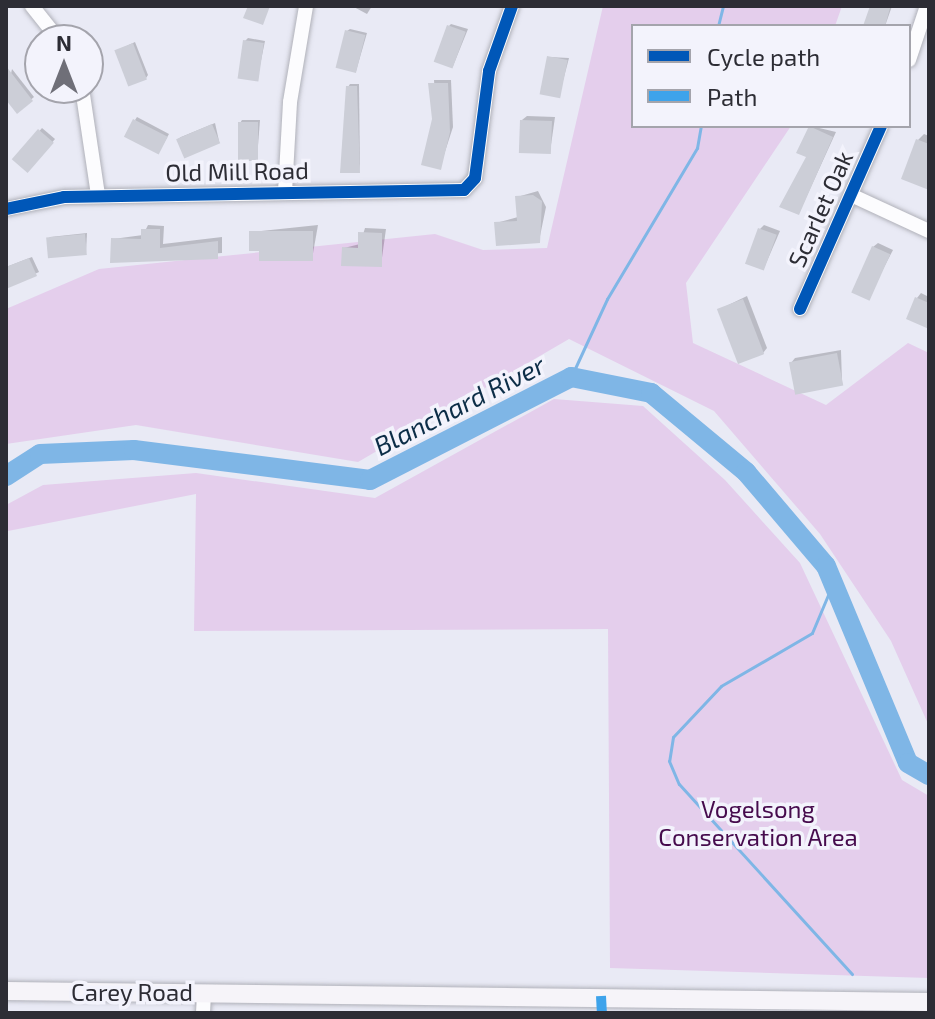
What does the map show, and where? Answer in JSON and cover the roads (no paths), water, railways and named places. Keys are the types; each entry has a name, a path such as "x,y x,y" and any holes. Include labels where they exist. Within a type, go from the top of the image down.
{"main road":[{"name":"Carey Road","path":"6,991 929,1002"}],"street":[{"path":"32,6 46,24"},
{"path":"285,192 290,102 306,6"},
{"name":"Old Mill Road","path":"6,209 98,195 469,187 489,71 512,6"},
{"path":"911,55 927,11"},
{"path":"84,104 98,195"},
{"name":"Scarlet Oak","path":"800,309 880,128"},
{"path":"851,195 929,231"},
{"path":"203,1013 204,992"}],"waterway":[{"path":"718,24 723,6"},
{"path":"571,377 607,299 697,148 701,128"},
{"name":"Blanchard River","path":"6,476 40,454 134,450 370,480 571,377 651,393 746,472 826,566 908,763 929,775"},
{"path":"833,583 812,633 721,686 673,737 669,761 679,784 852,974"}],"park label":[{"name":"Vogelsong Conservation Area","path":"758,823"}]}
